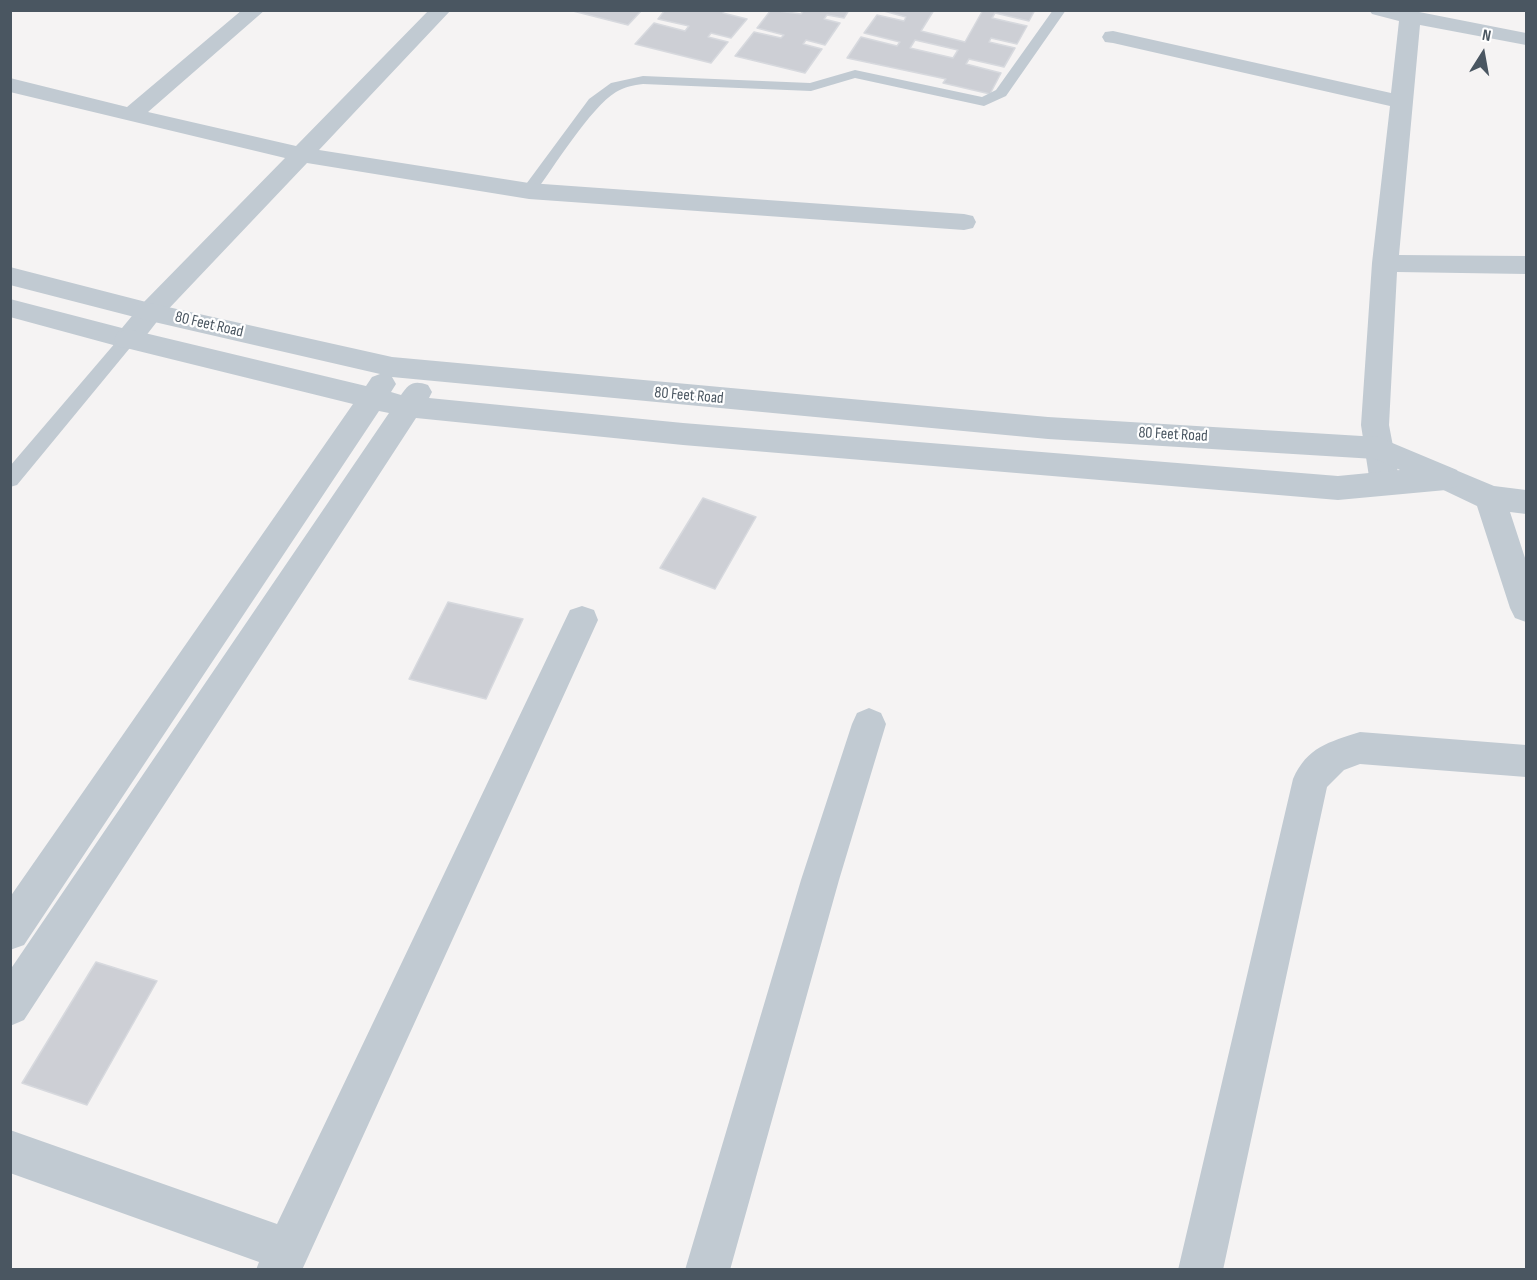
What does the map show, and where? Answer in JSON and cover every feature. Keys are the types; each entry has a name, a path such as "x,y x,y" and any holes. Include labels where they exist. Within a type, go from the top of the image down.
{"street":[{"path":"131,115 255,10"},
{"path":"128,339 150,312 304,155 441,10"},
{"path":"1379,10 1527,39"},
{"path":"1385,483 1378,448 1376,403 1385,263 1410,17"},
{"path":"1113,38 1401,102"},
{"path":"10,85 304,155 529,191 964,222"},
{"path":"1385,263 1527,265"},
{"name":"80 Feet Road","path":"10,276 150,312 392,367 430,372 1048,428 1378,448"},
{"path":"10,308 372,400 408,407 683,434 1338,488 1446,478"},
{"path":"10,931 195,656 372,400 392,367"},
{"path":"10,1006 430,372"},
{"path":"1378,448 1490,498 1527,502"},
{"path":"1490,498 1527,608"},
{"path":"10,1151 283,1260 582,620"},
{"path":"708,1269 820,880 869,724"},
{"path":"1200,1269 1311,779 1332,757 1360,748 1527,760"}],"lane":[{"path":"529,191 594,102 624,82 643,80 811,87 855,74 984,102 1001,93 1060,10"},
{"path":"10,480 128,339"}],"building":[{"path":"569,10 642,10 628,25"},
{"path":"665,10 725,10 723,13 747,19 731,38 711,33 708,37 728,42 711,63 635,44 654,23 685,31 689,26 658,19"},
{"path":"771,10 801,14 804,10 849,10 844,18 827,15 824,19 840,23 825,45 806,40 803,44 822,49 805,73 735,56 754,32 781,38 784,35 757,28"},
{"path":"880,10 934,10 921,31 965,42 983,10 1035,10 1029,21 995,13 992,18 1027,26 1017,44 991,38 989,42 1015,48 1004,67 969,59 966,64 1001,73 990,94 943,83 946,79 847,58 861,37 897,46 900,42 864,33 877,15 904,21 906,17","holes":["915,40 958,50 953,58 910,48"]},
{"path":"703,498 756,517 715,589 660,568"},
{"path":"448,602 523,619 486,699 409,679"},
{"path":"96,962 157,981 87,1105 22,1083"}]}
